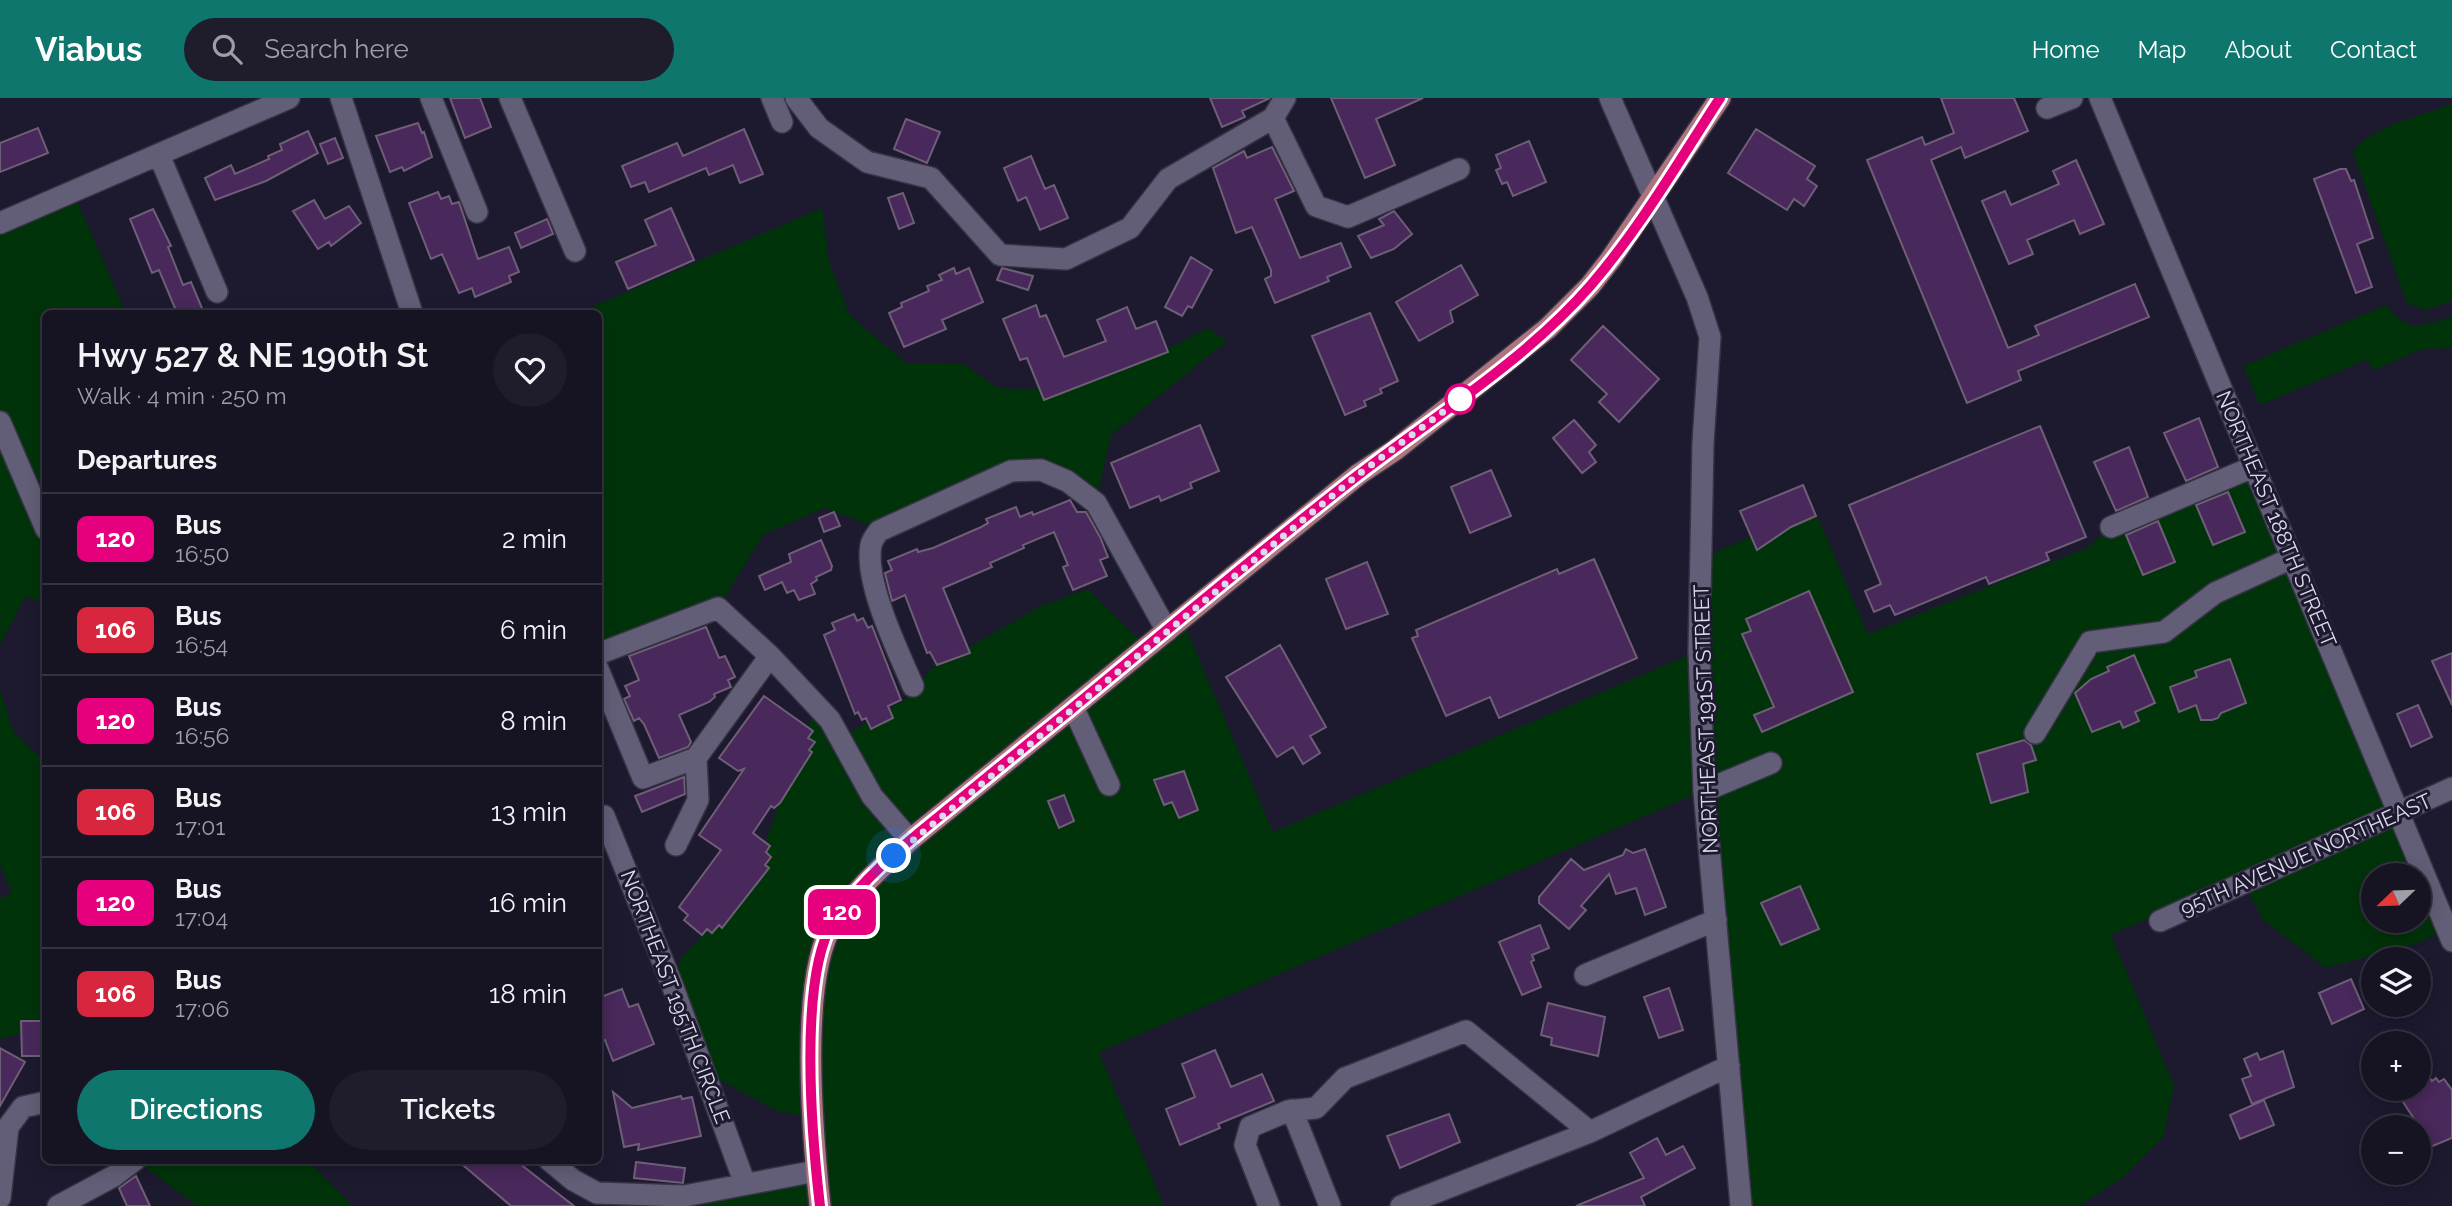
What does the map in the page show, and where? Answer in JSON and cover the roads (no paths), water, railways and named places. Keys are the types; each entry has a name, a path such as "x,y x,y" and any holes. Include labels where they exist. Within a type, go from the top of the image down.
{"main road":[{"path":"820,1206 813,1118 813,994 817,957 833,923 862,886 910,840 1359,474 1395,450 1548,328 1590,286 1653,201 1720,98"}],"street":[{"path":"0,223 289,98"},
{"path":"341,98 411,310"},
{"path":"431,98 477,212"},
{"path":"510,98 575,251"},
{"path":"772,98 782,122"},
{"path":"796,98 819,128 867,162 930,178 1000,255 1066,259 1130,228 1168,179 1273,118 1285,98"},
{"name":"NORTHEAST 191ST STREET","path":"1610,98 1697,298 1710,337 1703,443 1699,651 1704,791 1741,1206"},
{"path":"2047,108 2072,98"},
{"name":"NORTHEAST 188TH STREET","path":"2099,98 2452,941"},
{"path":"1273,118 1317,206 1348,217 1459,169"},
{"path":"159,155 217,292"},
{"path":"0,422 42,520"},
{"path":"2111,527 2253,467"},
{"path":"913,685 884,618 873,574 871,543 879,531 1011,471 1041,470 1067,481 1096,503 1167,631"},
{"path":"2035,733 2090,642 2164,632 2215,593 2292,558"},
{"path":"602,652 718,608 770,656 830,720 872,796 910,840"},
{"path":"602,679 643,778 696,758 770,656"},
{"path":"1073,708 1109,785"},
{"path":"676,845 698,800 696,758"},
{"path":"1704,791 1771,763"},
{"name":"95TH AVENUE NORTHEAST","path":"2160,921 2452,788"},
{"name":"NORTHEAST 195TH CIRCLE","path":"602,816 673,987 745,1184"},
{"path":"1585,975 1716,920"},
{"path":"1269,1206 1245,1145 1250,1127 1292,1110 1315,1108 1345,1078 1465,1031 1590,1132"},
{"path":"1401,1206 1590,1132 1729,1066"},
{"path":"0,1198 8,1127 23,1107 42,1103"},
{"path":"1292,1110 1330,1206"},
{"path":"58,1206 129,1164"},
{"path":"554,1164 573,1180 597,1193 684,1196 816,1171"}]}
